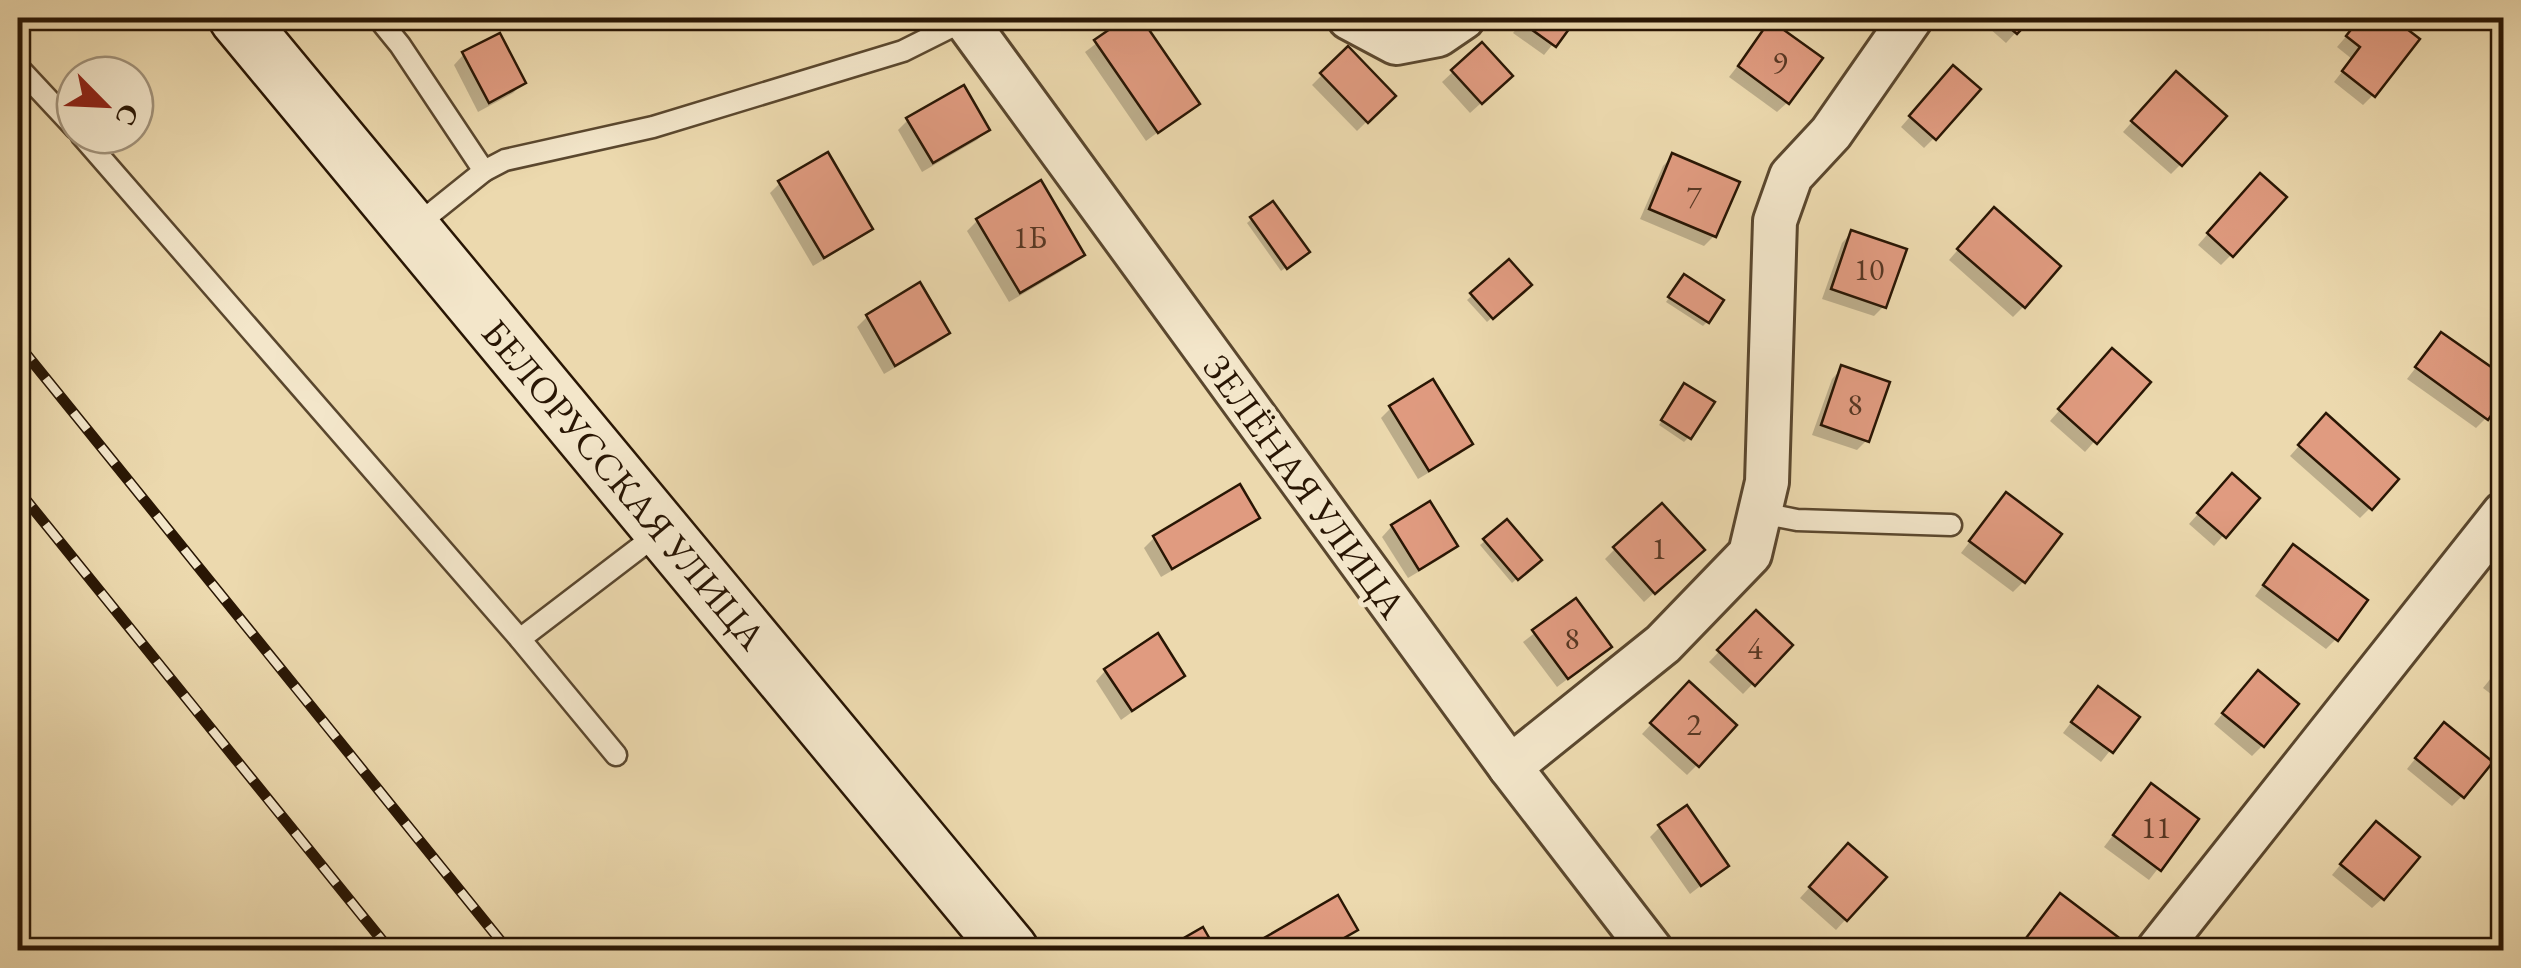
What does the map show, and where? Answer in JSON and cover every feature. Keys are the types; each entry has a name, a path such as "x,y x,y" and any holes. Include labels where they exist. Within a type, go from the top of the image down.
{"main road":[{"name":"БЕЛОРУССКАЯ УЛИЦА","path":"237,18 1010,950"}],"street":[{"name":"ЗЕЛЁНАЯ УЛИЦА","path":"966,18 1510,767 1651,950"},
{"path":"1349,18 1396,44 1438,35 1463,18"},
{"path":"1510,767 1662,644 1750,554 1767,482 1775,221 1791,176 1831,134 1911,18"},
{"path":"2158,950 2504,513"}],"lane":[{"path":"378,18 484,171"},
{"path":"413,228 484,171 506,160 654,127 903,52 966,18"},
{"path":"18,67 55,107"},
{"path":"98,155 616,756"},
{"path":"1761,513 1798,520 1950,525"},
{"path":"520,640 662,530"}],"building":[{"path":"1126,18 1141,18 1200,104 1158,133 1094,40"},
{"path":"1524,18 1577,18 1556,47 1521,22"},
{"path":"1998,18 2032,18 2017,34"},
{"path":"2360,18 2374,18 2387,28 2394,19 2420,39 2375,97 2342,71 2360,47 2346,36"},
{"path":"1770,20 1823,58 1789,104 1738,66"},
{"path":"500,33 526,83 489,103 462,52"},
{"path":"1482,42 1513,76 1482,104 1451,70"},
{"path":"1348,46 1396,96 1368,123 1320,73"},
{"path":"1953,65 1981,89 1936,140 1909,116"},
{"path":"2176,71 2227,116 2182,166 2131,121"},
{"path":"964,85 990,130 933,163 906,118"},
{"path":"828,152 873,229 824,258 778,181"},
{"path":"1672,153 1740,182 1716,237 1649,209"},
{"path":"2260,173 2287,197 2233,257 2207,233"},
{"path":"1041,180 1085,255 1020,293 976,219"},
{"path":"1273,201 1310,252 1287,269 1250,217"},
{"path":"1994,207 2061,266 2025,308 1957,249"},
{"path":"1851,230 1907,249 1886,308 1831,289"},
{"path":"1509,259 1532,285 1493,319 1470,293"},
{"path":"1684,274 1724,300 1709,323 1668,297"},
{"path":"920,282 950,333 895,366 866,315"},
{"path":"2441,332 2504,376 2504,397 2488,420 2415,367"},
{"path":"2112,348 2151,382 2097,444 2058,409"},
{"path":"1841,365 1890,382 1869,442 1821,425"},
{"path":"1433,379 1473,444 1429,471 1389,406"},
{"path":"1684,383 1715,402 1691,439 1661,420"},
{"path":"2326,413 2399,479 2372,510 2298,445"},
{"path":"2232,473 2260,498 2226,538 2197,513"},
{"path":"1240,484 1260,518 1172,569 1153,536"},
{"path":"2006,492 2062,534 2025,583 1969,541"},
{"path":"1430,501 1458,546 1419,570 1391,525"},
{"path":"1662,503 1705,550 1655,594 1613,547"},
{"path":"1507,519 1542,560 1518,580 1483,539"},
{"path":"2293,544 2368,600 2338,641 2263,585"},
{"path":"1576,598 1612,647 1568,679 1532,630"},
{"path":"1756,610 1793,645 1755,686 1717,650"},
{"path":"1158,633 1185,676 1132,711 1104,669"},
{"path":"2258,670 2299,704 2264,747 2222,713"},
{"path":"1689,681 1737,725 1699,767 1650,723"},
{"path":"2098,686 2140,717 2113,753 2071,722"},
{"path":"2444,722 2493,762 2464,798 2415,758"},
{"path":"2151,783 2199,819 2161,871 2113,835"},
{"path":"1687,805 1729,866 1701,886 1658,825"},
{"path":"2376,821 2420,857 2384,900 2340,864"},
{"path":"1848,843 1887,877 1847,921 1809,887"},
{"path":"2060,893 2118,937 2108,950 2017,950"},
{"path":"1338,895 1358,930 1323,950 1271,950 1264,938"},
{"path":"1203,927 1216,950 1163,950"}],"railway":[{"path":"18,344 508,950"},
{"path":"18,490 390,950"}]}
